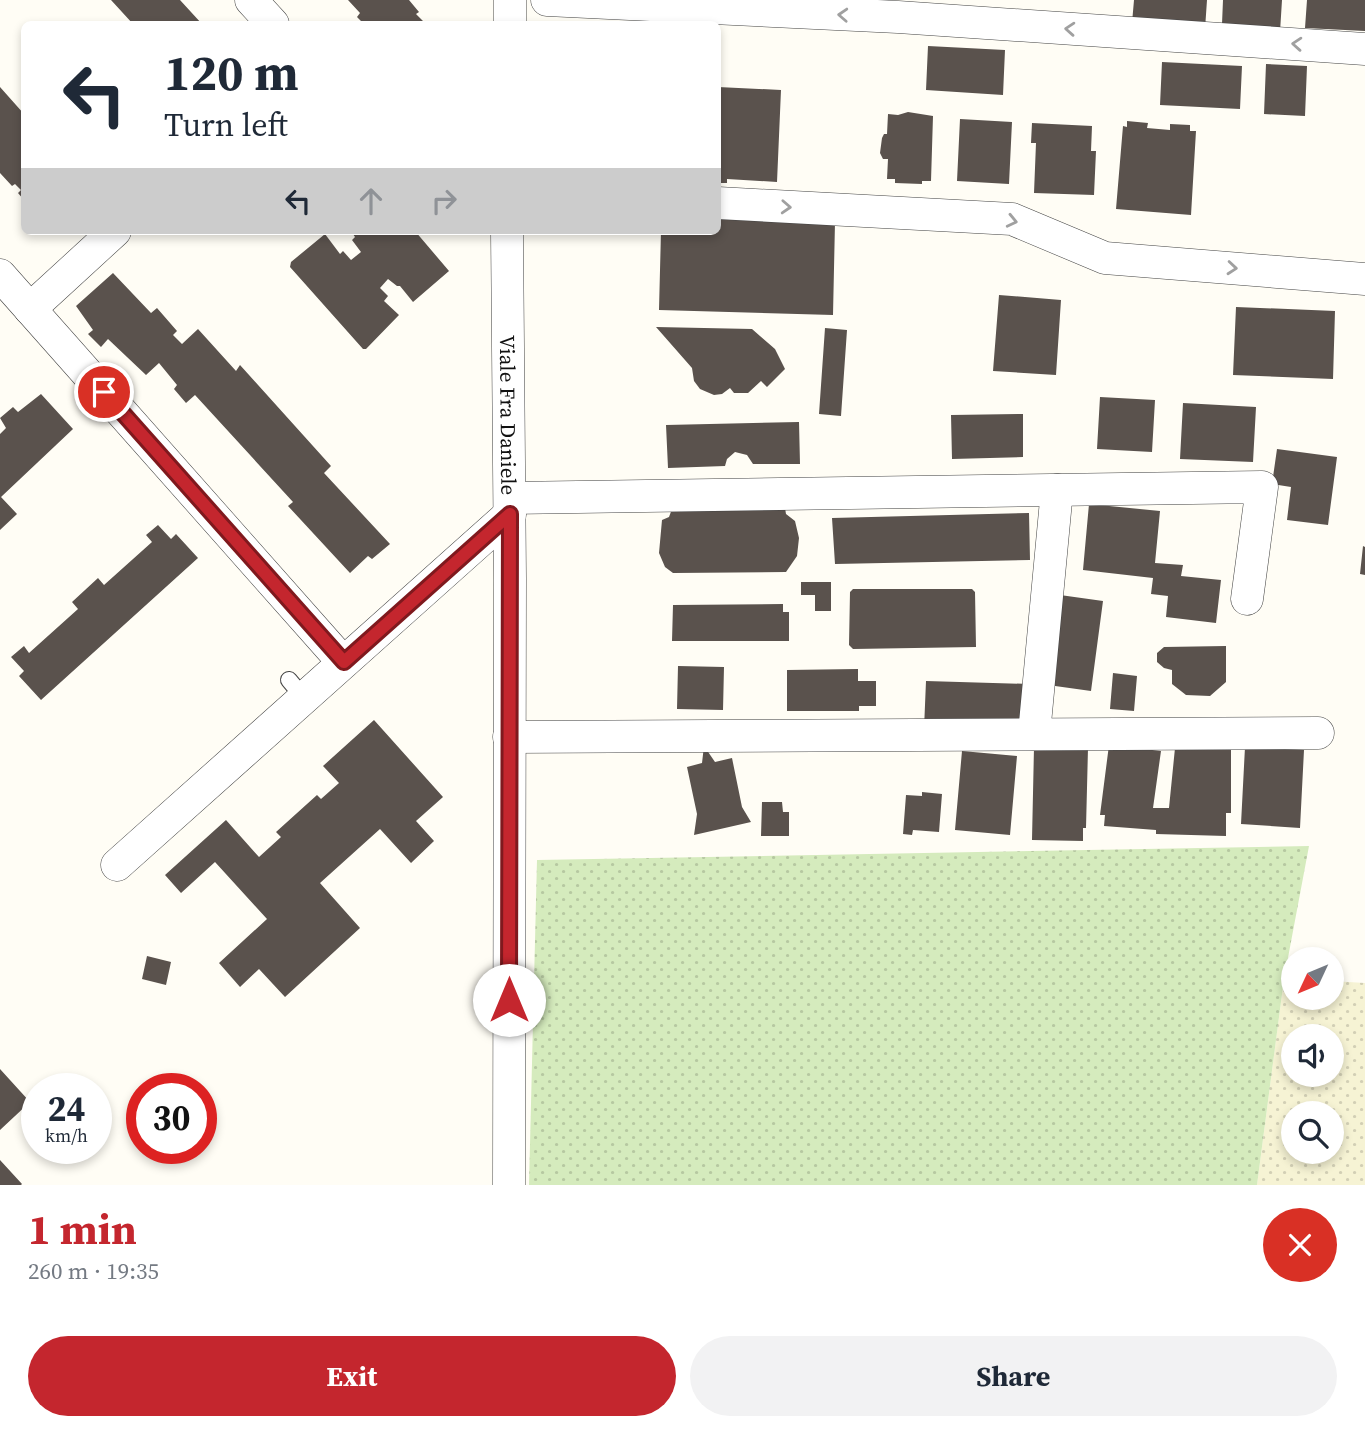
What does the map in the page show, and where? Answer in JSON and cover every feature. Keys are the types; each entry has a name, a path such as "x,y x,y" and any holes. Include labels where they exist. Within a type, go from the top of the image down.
{"street":[{"path":"251,0 271,21"},
{"path":"510,0 510,21"},
{"path":"547,0 898,9 1365,49"},
{"path":"721,203 1012,219 1105,258 1365,279"},
{"path":"30,309 111,235"},
{"name":"Viale Fra Daniele","path":"507,235 510,517 509,1185"},
{"path":"0,275 344,662"},
{"path":"117,865 297,689 344,662 510,517 1057,490 1262,487 1247,598"},
{"path":"1034,734 1057,490"},
{"path":"473,547 510,579"},
{"path":"509,737 1318,733"}],"shaded area":[{"path":"1344,982 1365,983 1365,1185 1257,1185 1281,1002 1281,1010 1344,1010"}],"green space":[{"path":"1309,846 1290,947 1281,947 1281,1002 1257,1185 529,1185 537,860"}],"building":[{"path":"111,0 180,0 199,21 130,21"},
{"path":"348,0 409,0 423,21 361,21 357,17 360,13"},
{"path":"1134,0 1207,0 1205,29 1132,23"},
{"path":"1223,0 1282,0 1280,32 1222,24"},
{"path":"1307,0 1365,0 1365,31 1305,28"},
{"path":"928,46 1005,50 1003,95 926,90"},
{"path":"1162,62 1242,66 1240,109 1160,105"},
{"path":"1266,64 1307,66 1305,116 1264,114"},
{"path":"0,87 21,111 21,190 15,184 12,186 0,173"},
{"path":"721,87 781,90 777,182 727,179 727,183 721,183"},
{"path":"908,112 933,116 931,181 922,181 922,184 895,183 895,179 887,179 888,159 883,159 880,153 882,138 887,134 888,114"},
{"path":"960,119 1012,122 1009,184 957,181"},
{"path":"1127,121 1148,123 1147,128 1170,130 1170,124 1190,125 1190,131 1196,131 1191,215 1116,209 1123,126 1127,127"},
{"path":"1032,123 1092,126 1091,151 1096,151 1094,195 1034,193 1036,143 1031,143"},
{"path":"721,219 835,222 833,315 659,310 661,235 721,235"},
{"path":"324,235 340,254 343,251 351,260 361,252 352,240 354,235 418,235 449,271 413,302 400,286 388,279 380,288 388,296 384,301 399,315 366,349 363,349 290,267 291,262"},
{"path":"113,273 151,313 157,308 177,331 173,335 182,344 198,329 236,371 240,365 331,466 324,473 390,544 372,559 368,556 350,573 288,506 293,502 195,395 186,403 174,389 177,385 159,363 146,375 108,339 101,347 88,334 93,330 76,306"},
{"path":"999,295 1061,300 1056,375 993,371"},
{"path":"1236,307 1335,311 1333,379 1233,375"},
{"path":"656,327 752,329 775,349 785,369 767,387 761,381 748,393 734,393 730,388 722,394 714,395 700,389 694,381 692,368"},
{"path":"825,328 847,330 841,416 819,414"},
{"path":"41,394 73,429 1,497 17,514 0,530 0,434 6,428 0,418 13,407 18,412"},
{"path":"1100,397 1155,400 1152,452 1097,449"},
{"path":"1183,403 1256,407 1253,462 1180,459"},
{"path":"1023,414 1023,457 952,459 951,415"},
{"path":"799,422 800,464 753,464 747,455 735,452 727,459 725,466 668,468 666,425"},
{"path":"1277,449 1337,457 1328,525 1287,520 1291,487 1272,484"},
{"path":"1089,504 1160,511 1155,563 1183,565 1181,576 1221,580 1216,623 1166,617 1168,596 1151,594 1153,578 1083,570"},
{"path":"785,508 786,514 795,521 799,538 797,556 786,572 673,573 665,567 659,553 662,520 669,517 672,509"},
{"path":"1029,513 1030,560 835,564 832,518"},
{"path":"158,525 171,539 176,534 198,558 41,700 19,676 24,671 11,657 24,646 29,653 78,609 72,602 98,578 104,585 152,542 146,535"},
{"path":"1363,546 1365,547 1365,575 1360,574"},
{"path":"801,582 831,582 831,611 815,611 815,595 801,595"},
{"path":"853,589 972,589 975,592 976,647 853,649 849,645 850,592"},
{"path":"1060,595 1103,601 1091,691 1048,685"},
{"path":"783,604 783,612 789,612 789,641 672,641 673,605"},
{"path":"1226,646 1226,682 1210,696 1186,695 1172,684 1172,670 1157,662 1157,653 1164,647"},
{"path":"678,666 724,667 723,710 677,709"},
{"path":"858,669 858,681 876,681 876,706 859,706 859,711 787,711 787,670"},
{"path":"1113,673 1137,676 1134,711 1110,709"},
{"path":"926,681 1031,684 1030,732 924,729"},
{"path":"374,720 443,797 416,821 434,841 411,863 380,829 320,883 360,928 285,997 259,969 240,987 219,963 267,919 215,862 181,893 165,875 226,820 259,857 281,837 276,832 317,795 321,799 339,783 323,766"},
{"path":"1109,745 1161,751 1153,808 1169,808 1175,748 1231,745 1231,813 1226,813 1226,836 1156,834 1156,830 1104,826 1105,815 1100,815"},
{"path":"704,746 715,762 732,758 742,807 751,822 694,835 697,814 687,767 702,763"},
{"path":"1034,747 1088,748 1086,828 1083,828 1083,841 1032,840"},
{"path":"1245,747 1304,750 1300,828 1241,824"},
{"path":"962,751 1017,756 1010,835 955,830"},
{"path":"922,792 942,794 939,832 913,830 912,835 903,834 906,795 922,796"},
{"path":"762,802 782,802 783,812 789,812 789,836 761,836"},
{"path":"147,956 171,962 166,985 142,979"},
{"path":"0,1069 21,1092 21,1110 0,1130"},
{"path":"0,1160 22,1184 21,1185 0,1185"}],"route":[{"path":"104,392 344,662 510,514 509,1000"}]}
